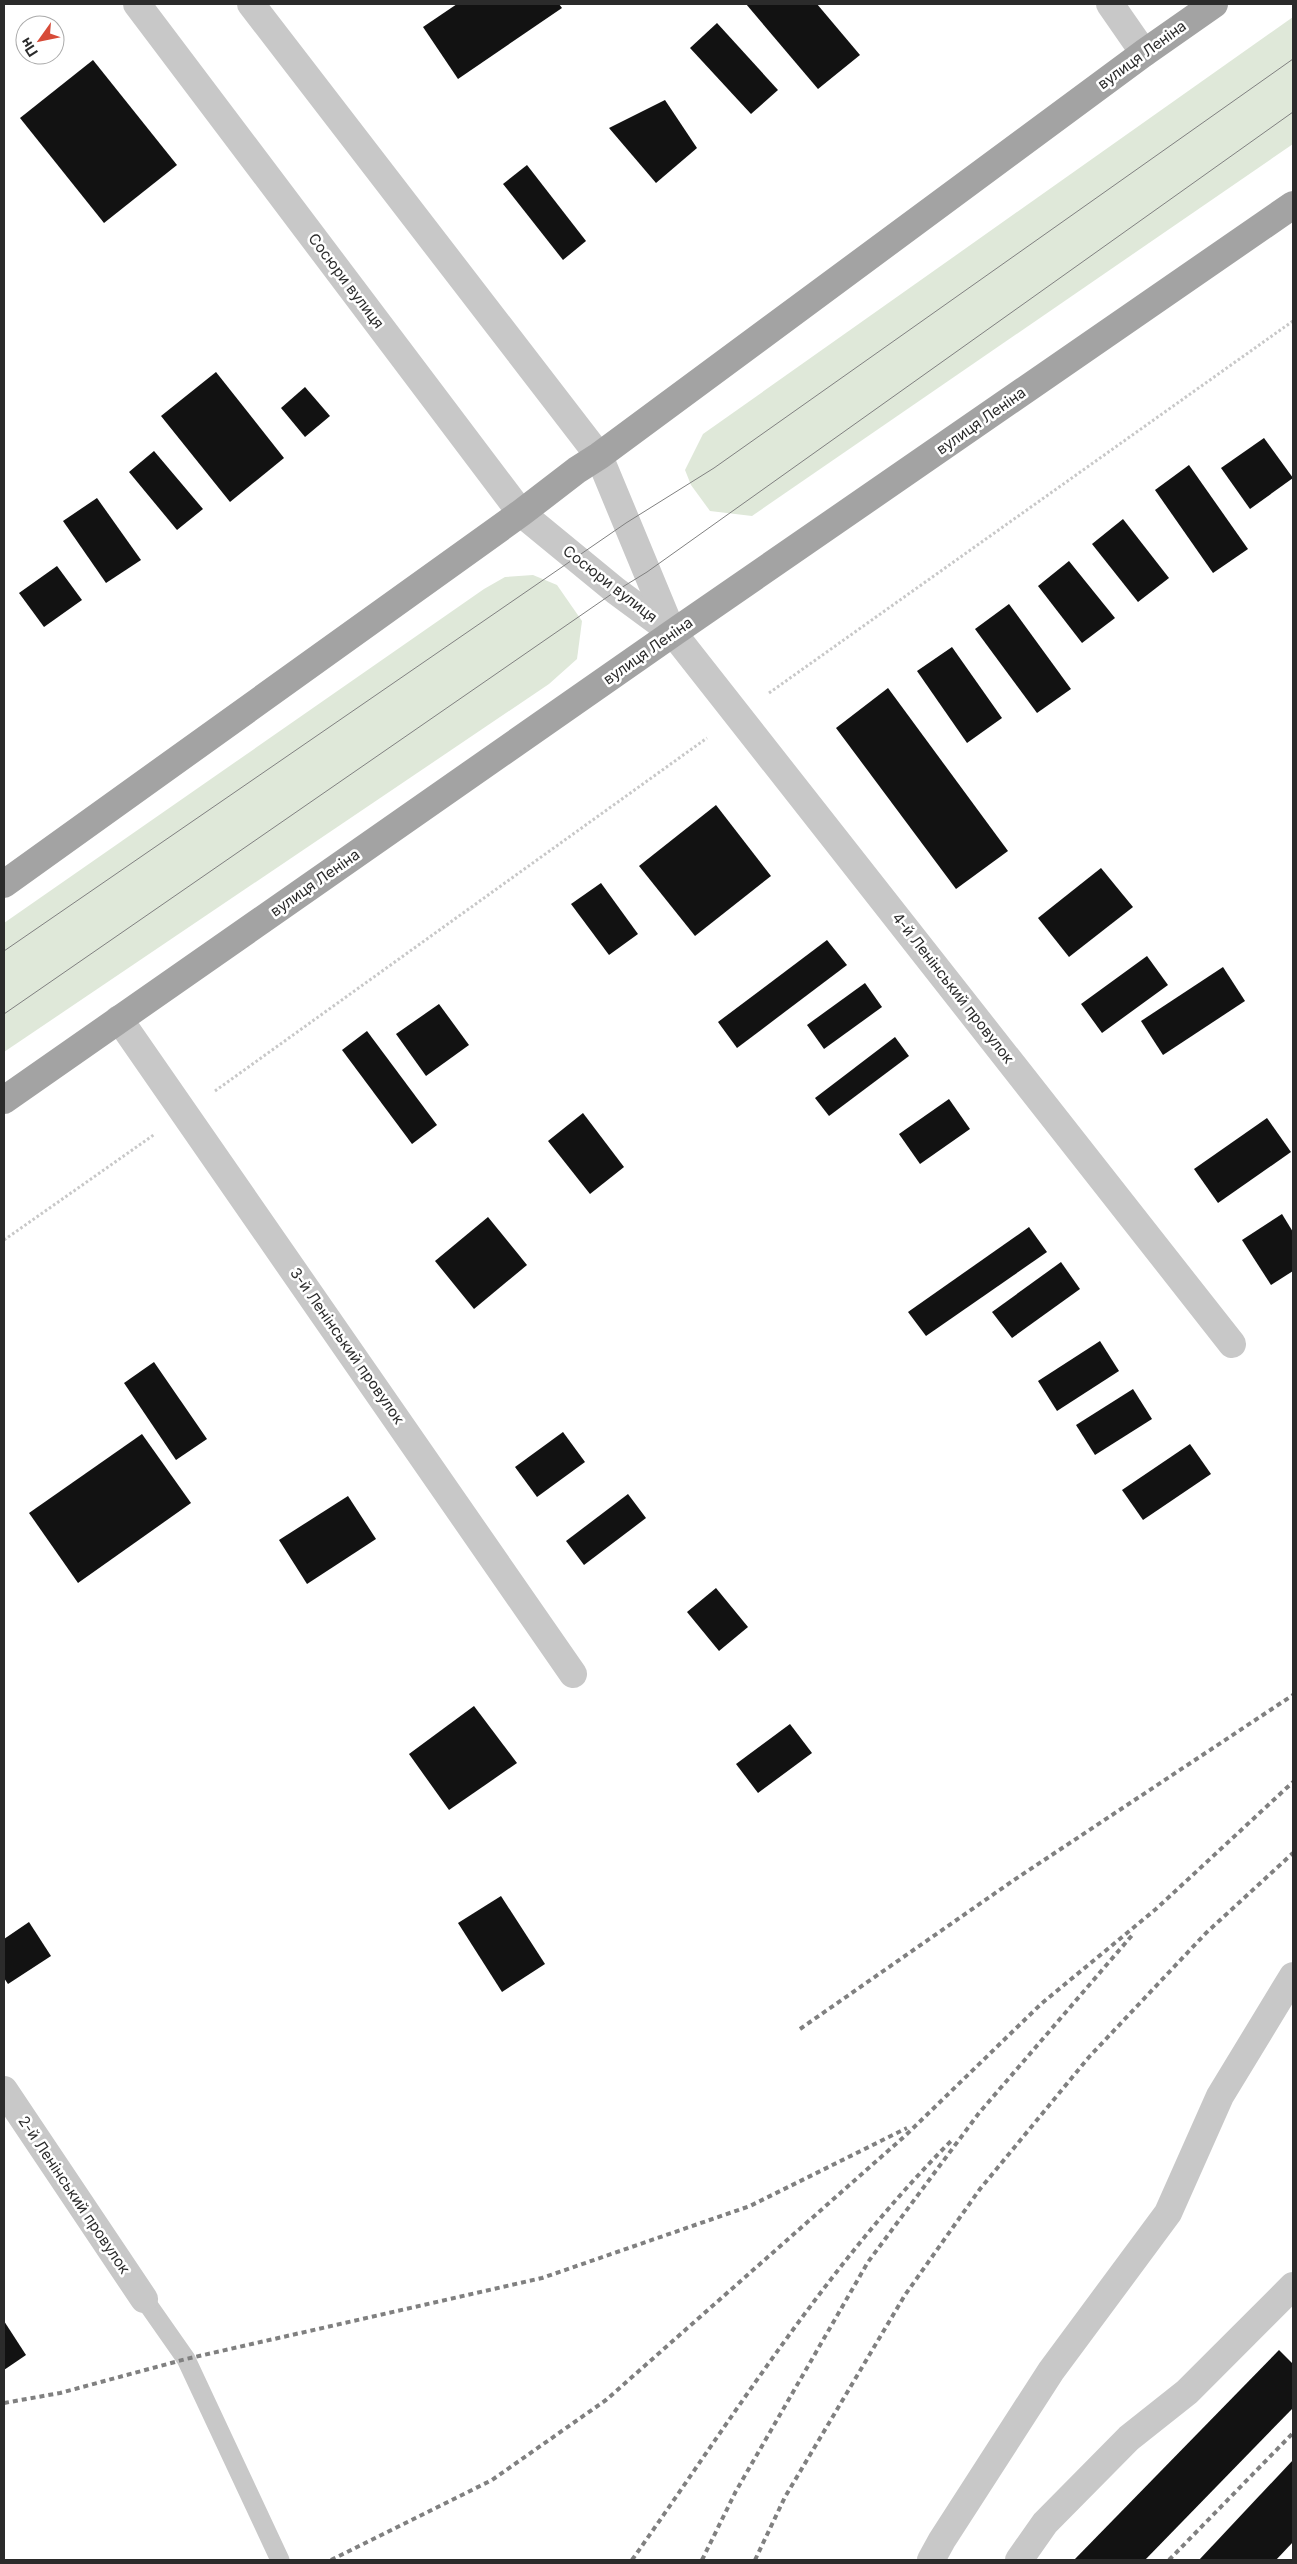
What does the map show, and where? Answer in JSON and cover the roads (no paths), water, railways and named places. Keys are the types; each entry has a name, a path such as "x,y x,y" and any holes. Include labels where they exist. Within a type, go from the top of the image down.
{"main road":[{"name":"вулиця Леніна","path":"7,876 521,513 1144,53 1214,4"},
{"name":"вулиця Леніна","path":"4,1100 673,633 1293,205"}],"street":[{"name":"Сосюри вулиця","path":"137,4 521,513 616,590 673,633"},
{"name":"Сосюри вулиця","path":"251,4 599,456 673,633"},
{"path":"1110,4 1144,53"},
{"name":"4-й Ленінський провулок","path":"673,633 739,714 1232,1344"},
{"name":"3-й Ленінський провулок","path":"119,1019 186,1112 573,1674"},
{"path":"931,2560 1051,2371 1168,2213 1220,2096 1293,1976"},
{"name":"2-й Ленінський провулок","path":"4,2090 144,2299"},
{"path":"1019,2560 1045,2522 1129,2438 1187,2392 1293,2286"}],"lane":[{"path":"144,2299 186,2359 280,2560"}],"tram line":[{"path":"4,951 626,523 714,468 1293,59"},
{"path":"4,1014 616,591 647,572 1293,112"}],"railway":[{"path":"800,2029 1014,1880 1293,1695"},
{"path":"331,2560 492,2480 606,2400 906,2135 1041,2004 1156,1909 1293,1782"},
{"path":"755,2560 785,2497 905,2295 980,2189 1089,2057 1206,1933 1293,1853"},
{"path":"702,2560 736,2491 868,2262 979,2113 1134,1933"},
{"path":"4,2403 60,2393 186,2359 542,2278 750,2206 907,2128"},
{"path":"632,2560 745,2397 823,2290 907,2187 953,2139"},
{"path":"1169,2560 1293,2433"}]}
